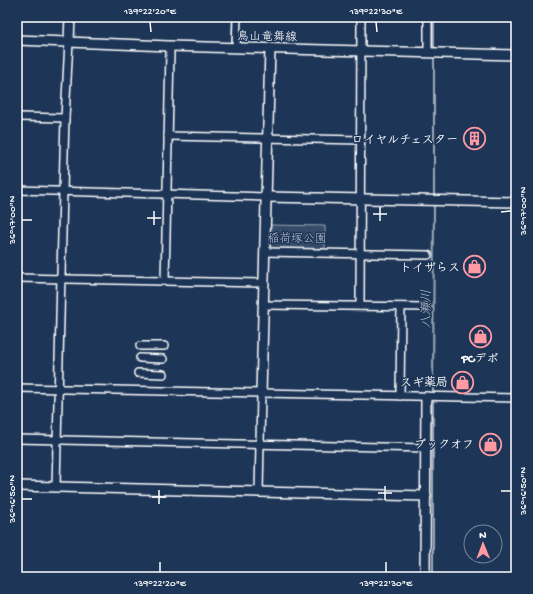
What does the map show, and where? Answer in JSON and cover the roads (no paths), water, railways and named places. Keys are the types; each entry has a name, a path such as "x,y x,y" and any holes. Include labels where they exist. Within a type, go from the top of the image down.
{"street":[{"path":"56,487 62,279 62,192 70,17"},
{"path":"236,48 237,17"},
{"path":"360,306 362,17"},
{"path":"428,17 432,53"},
{"name":"鳥山竜舞線","path":"17,40 169,46 516,55"},
{"path":"165,281 169,46"},
{"path":"259,492 270,48"},
{"path":"17,116 65,118"},
{"path":"168,136 361,140"},
{"path":"17,190 167,195 516,202"},
{"path":"264,252 428,255"},
{"path":"17,278 264,283"},
{"path":"263,305 427,307"},
{"path":"400,396 401,307"},
{"path":"140,346 164,346"},
{"path":"140,358 163,358"},
{"path":"138,373 163,374"},
{"path":"17,388 516,398"},
{"path":"426,577 425,448 430,397"},
{"path":"17,439 425,448"},
{"path":"17,486 426,496"}],"waterway":[{"path":"232,42 233,17"},
{"name":"八瀬川","path":"434,17 434,50"},
{"name":"八瀬川","path":"434,56 434,198"},
{"name":"八瀬川","path":"433,394 434,202"},
{"name":"八瀬川","path":"433,398 433,577"}],"place":[{"name":"ロイヤルチェスター","path":"474,139"},
{"name":"トイザらス","path":"475,267"},
{"name":"PCデポ","path":"480,337"},
{"name":"スギ薬局","path":"463,382"},
{"name":"ブックオフ","path":"490,444"}],"park label":[{"name":"稲荷塚公園","path":"297,238"}]}
